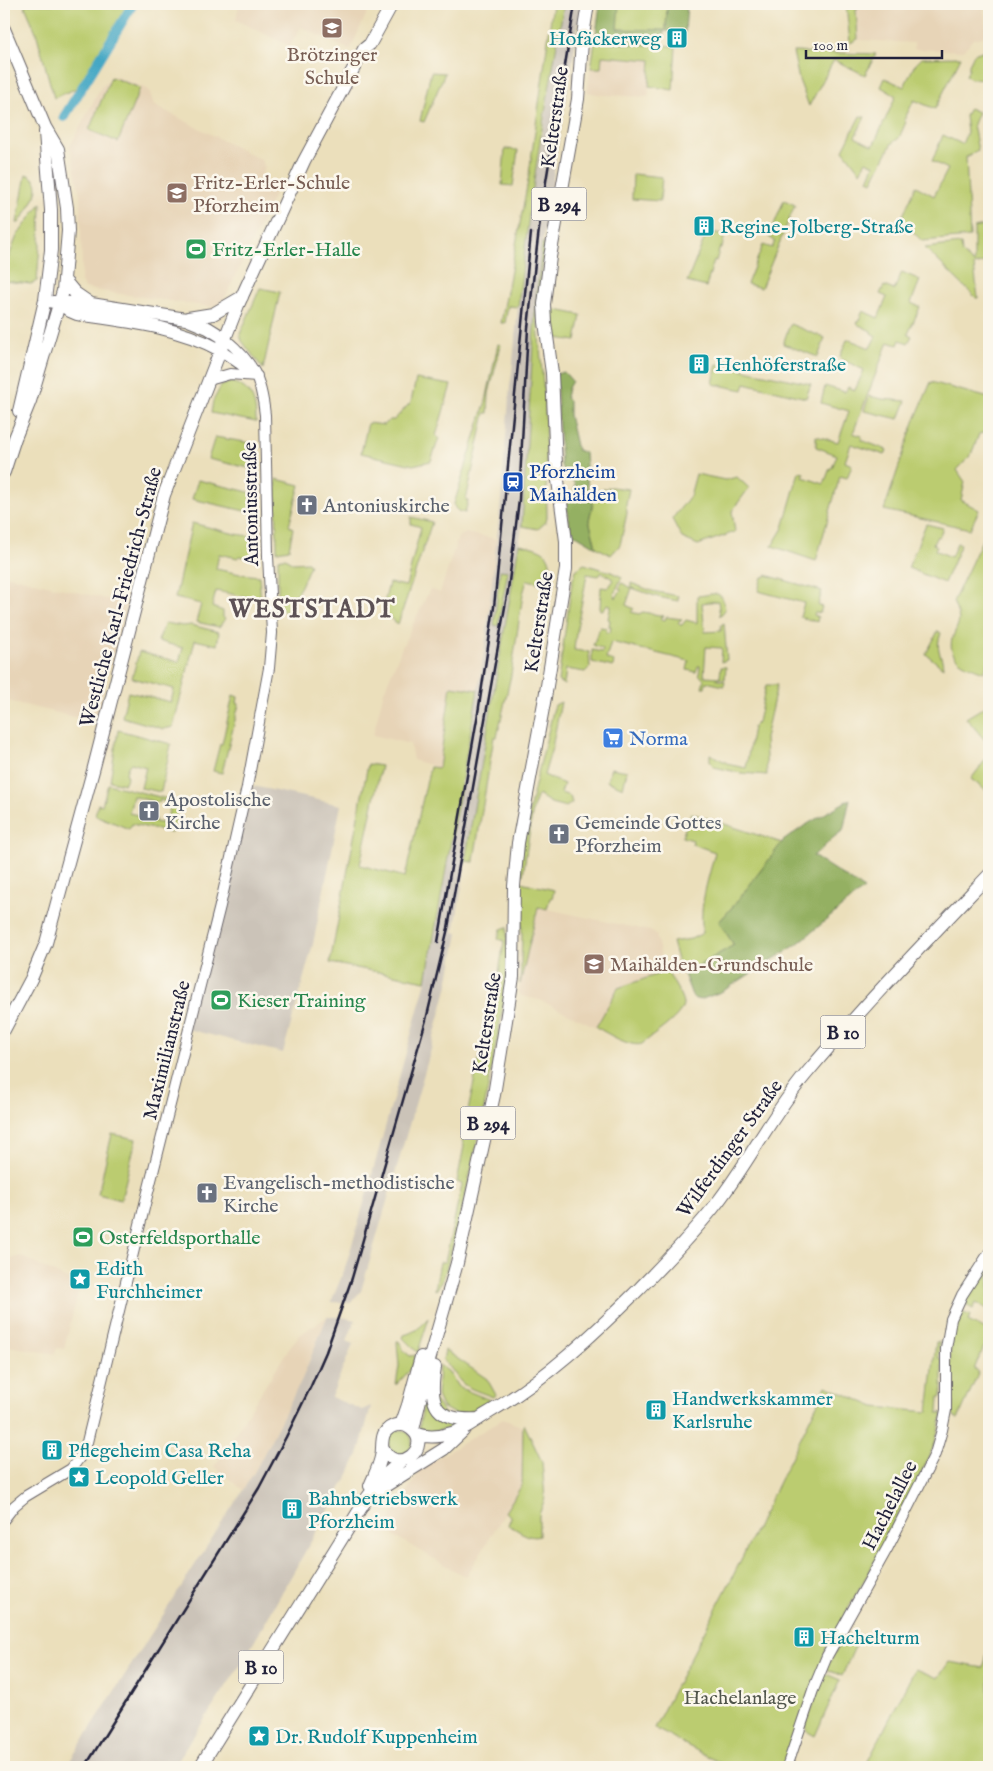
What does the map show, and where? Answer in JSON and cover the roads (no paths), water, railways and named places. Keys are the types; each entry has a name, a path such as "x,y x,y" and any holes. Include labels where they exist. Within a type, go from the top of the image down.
{"main road":[{"name":"Westliche Karl-Friedrich-Straße","path":"364,49 364,41 382,4"},
{"name":"Westliche Karl-Friedrich-Straße","path":"4,1030 31,979 46,943 94,767 164,495 222,344 304,161 364,49 370,44 392,4"},
{"name":"Kelterstraße","path":"414,1432 430,1356 451,1288 490,1111 513,977 514,886 518,843 548,683 566,569 566,542 556,465 553,388 544,304 550,257 578,99 582,41 588,4"},
{"path":"4,29 45,127 58,149 68,231 65,281 60,303 30,401 4,472"},
{"path":"15,438 45,300 51,250 51,210 45,127"},
{"path":"65,281 74,292 91,304"},
{"path":"186,319 213,314 242,297"},
{"path":"45,300 60,303 91,304 186,319 208,328 222,344"},
{"path":"60,303 77,314 134,322 222,344"},
{"name":"Wilferdinger Straße","path":"412,1458 452,1434 467,1428 515,1397 569,1355 614,1314 662,1265 717,1204 787,1099 808,1071 886,984 989,875"},
{"name":"Kelterstraße","path":"401,1425 422,1354 461,1244"},
{"path":"451,1288 432,1393 436,1405 446,1415 460,1420 479,1419"},
{"path":"401,1425 414,1432 418,1445 412,1458 396,1460 388,1456 383,1448 382,1440 385,1433 391,1427 401,1425"},
{"name":"B 10","path":"200,1767 367,1498 383,1477 412,1458 444,1449 467,1428"},
{"name":"Wilferdinger Straße","path":"414,1432 435,1437 452,1434"},
{"name":"B 10","path":"367,1498 383,1448"},
{"name":"B 10","path":"367,1498 412,1458"}],"street":[{"name":"Antoniusstraße","path":"222,344 240,352 257,376 262,393 265,415 268,556 272,633"},
{"path":"209,380 230,374 257,376"},
{"name":"Maximilianstraße","path":"4,1519 26,1496 71,1469 80,1457 87,1442 144,1204 220,906 247,786 269,668 272,633"},
{"name":"Hachelallee","path":"787,1767 813,1690 827,1656 888,1547 935,1454 946,1410 946,1349 951,1319 962,1295 989,1253"}],"waterway":[{"path":"64,117 133,4"}],"railway":[{"path":"85,1767 259,1488 311,1386 326,1352 352,1278 426,1020 448,928 508,590 519,500 528,328 535,263 541,212 575,4"},
{"path":"438,942 478,713 494,607 531,233"}],"place":[{"name":"Brötzinger Schule","path":"332,28"},
{"name":"Hofäckerweg","path":"677,38"},
{"name":"Fritz-Erler-Schule Pforzheim","path":"177,193"},
{"name":"Regine-Jolberg-Straße","path":"704,226"},
{"name":"Fritz-Erler-Halle","path":"196,249"},
{"name":"Henhöferstraße","path":"699,364"},
{"name":"Pforzheim Maihälden","path":"513,482"},
{"name":"Antoniuskirche","path":"307,505"},
{"name":"Norma","path":"613,738"},
{"name":"Apostolische Kirche","path":"149,811"},
{"name":"Gemeinde Gottes Pforzheim","path":"559,834"},
{"name":"Maihälden-Grundschule","path":"594,964"},
{"name":"Kieser Training","path":"221,1000"},
{"name":"Evangelisch-methodistische Kirche","path":"207,1193"},
{"name":"Osterfeldsporthalle","path":"83,1237"},
{"name":"Edith Furchheimer","path":"80,1279"},
{"name":"Handwerkskammer Karlsruhe","path":"656,1410"},
{"name":"Pflegeheim Casa Reha","path":"52,1450"},
{"name":"Leopold Geller","path":"79,1477"},
{"name":"Bahnbetriebswerk Pforzheim","path":"292,1509"},
{"name":"Hachelturm","path":"804,1637"},
{"name":"Dr. Rudolf Kuppenheim","path":"259,1736"}],"district":[{"name":"WESTSTADT","path":"312,608"}],"park label":[{"name":"Hachelanlage","path":"740,1697"}]}
